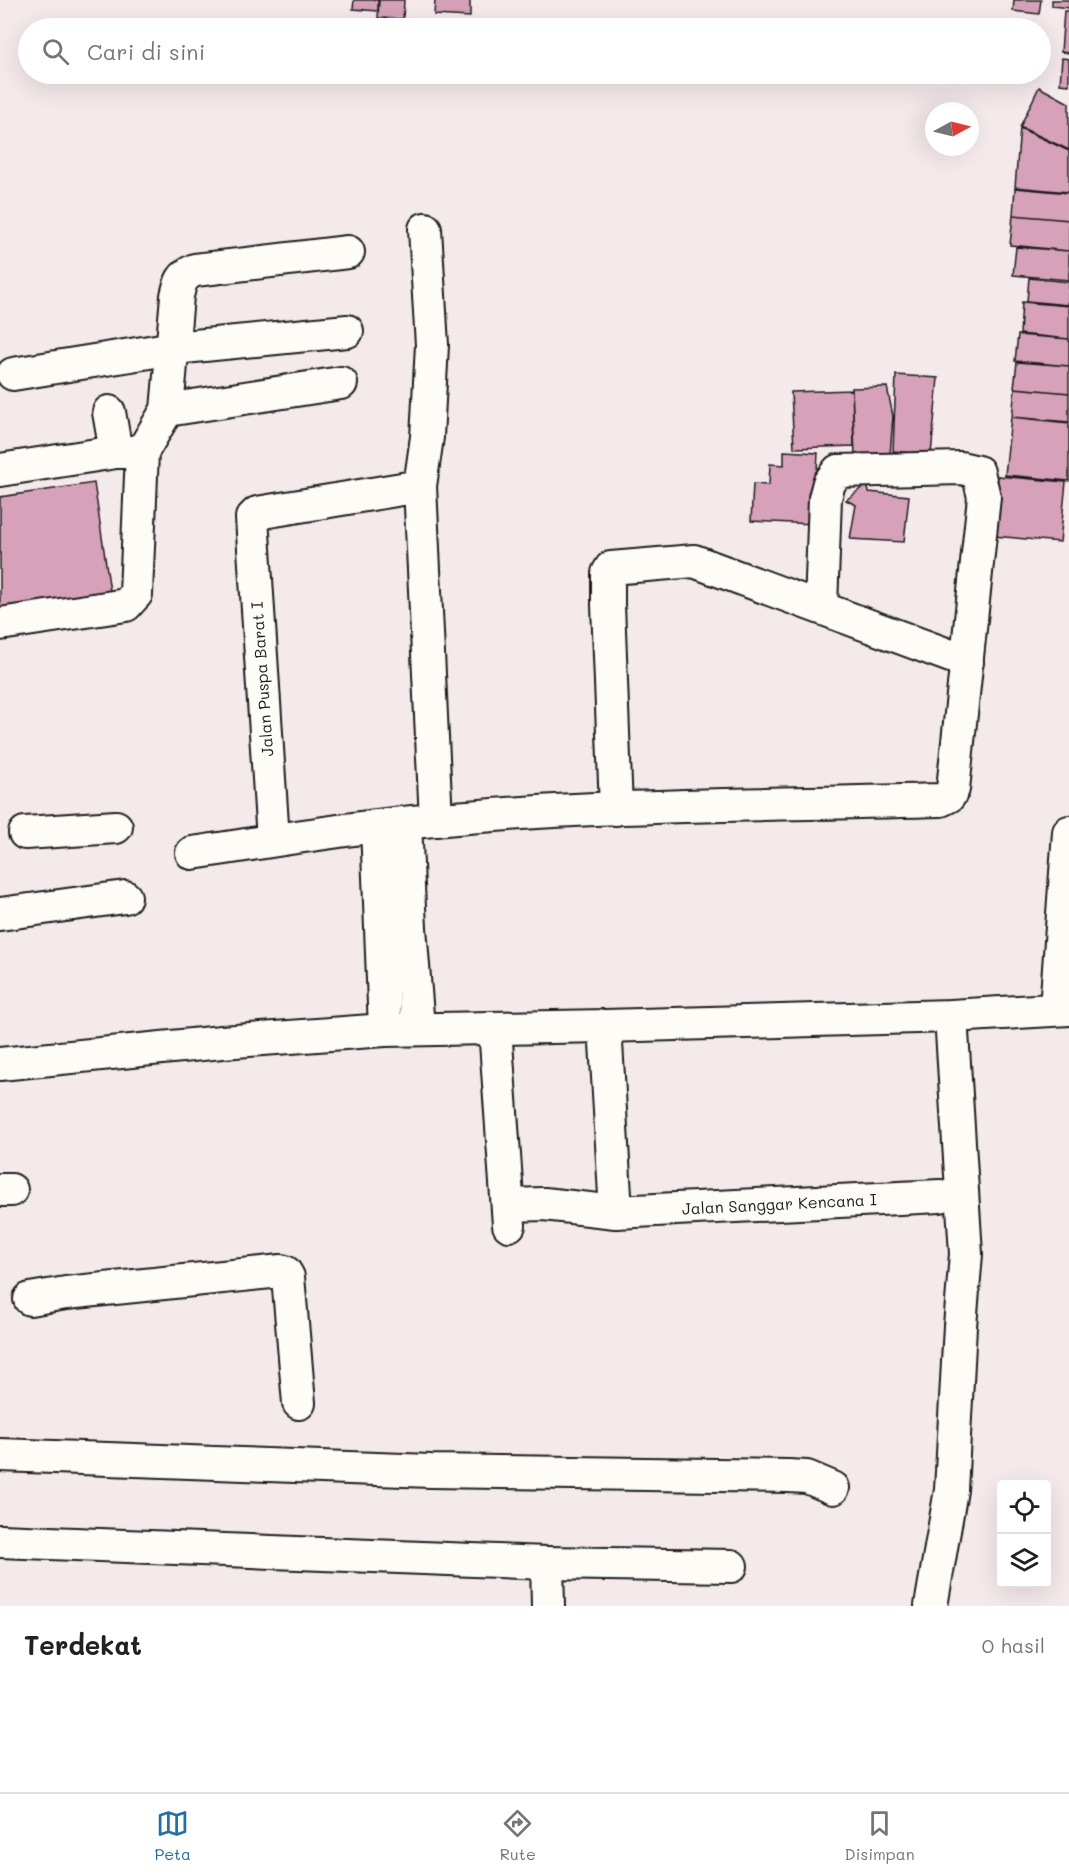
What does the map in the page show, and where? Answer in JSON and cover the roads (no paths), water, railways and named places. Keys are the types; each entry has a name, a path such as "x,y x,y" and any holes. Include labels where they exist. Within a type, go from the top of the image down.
{"street":[{"path":"425,229 432,345 428,437 420,486 436,820"},
{"path":"0,470 129,452 167,410 177,296 181,280 186,274 195,270 348,252"},
{"path":"13,374 174,348 347,331"},
{"path":"167,410 341,383"},
{"path":"0,624 126,605 136,594 129,452 109,412"},
{"path":"192,853 391,824 436,820 616,809 941,800 949,796 953,789 984,497 978,472 961,468 838,471 829,483 825,498 821,607"},
{"name":"Jalan Puspa Barat I","path":"273,840 252,518 256,513 420,486"},
{"path":"616,809 608,605 608,573 611,568 693,561 967,662"},
{"path":"391,824 410,928 418,1028"},
{"path":"385,1030 391,824"},
{"path":"25,833 116,827"},
{"path":"0,1064 222,1042 418,1028 605,1026 951,1016 1062,1009 1069,832"},
{"path":"0,914 125,897"},
{"path":"931,1606 951,1490 966,1254 951,1016"},
{"path":"605,1026 616,1212"},
{"name":"Jalan Sanggar Kencana I","path":"495,1028 508,1215 544,1204 616,1212 940,1196"},
{"path":"30,1299 66,1293 281,1271 288,1277 299,1403"},
{"path":"0,1455 431,1471 788,1476 807,1478 832,1488"},
{"path":"0,1541 547,1563 731,1566"},
{"path":"547,1563 548,1606"}]}
